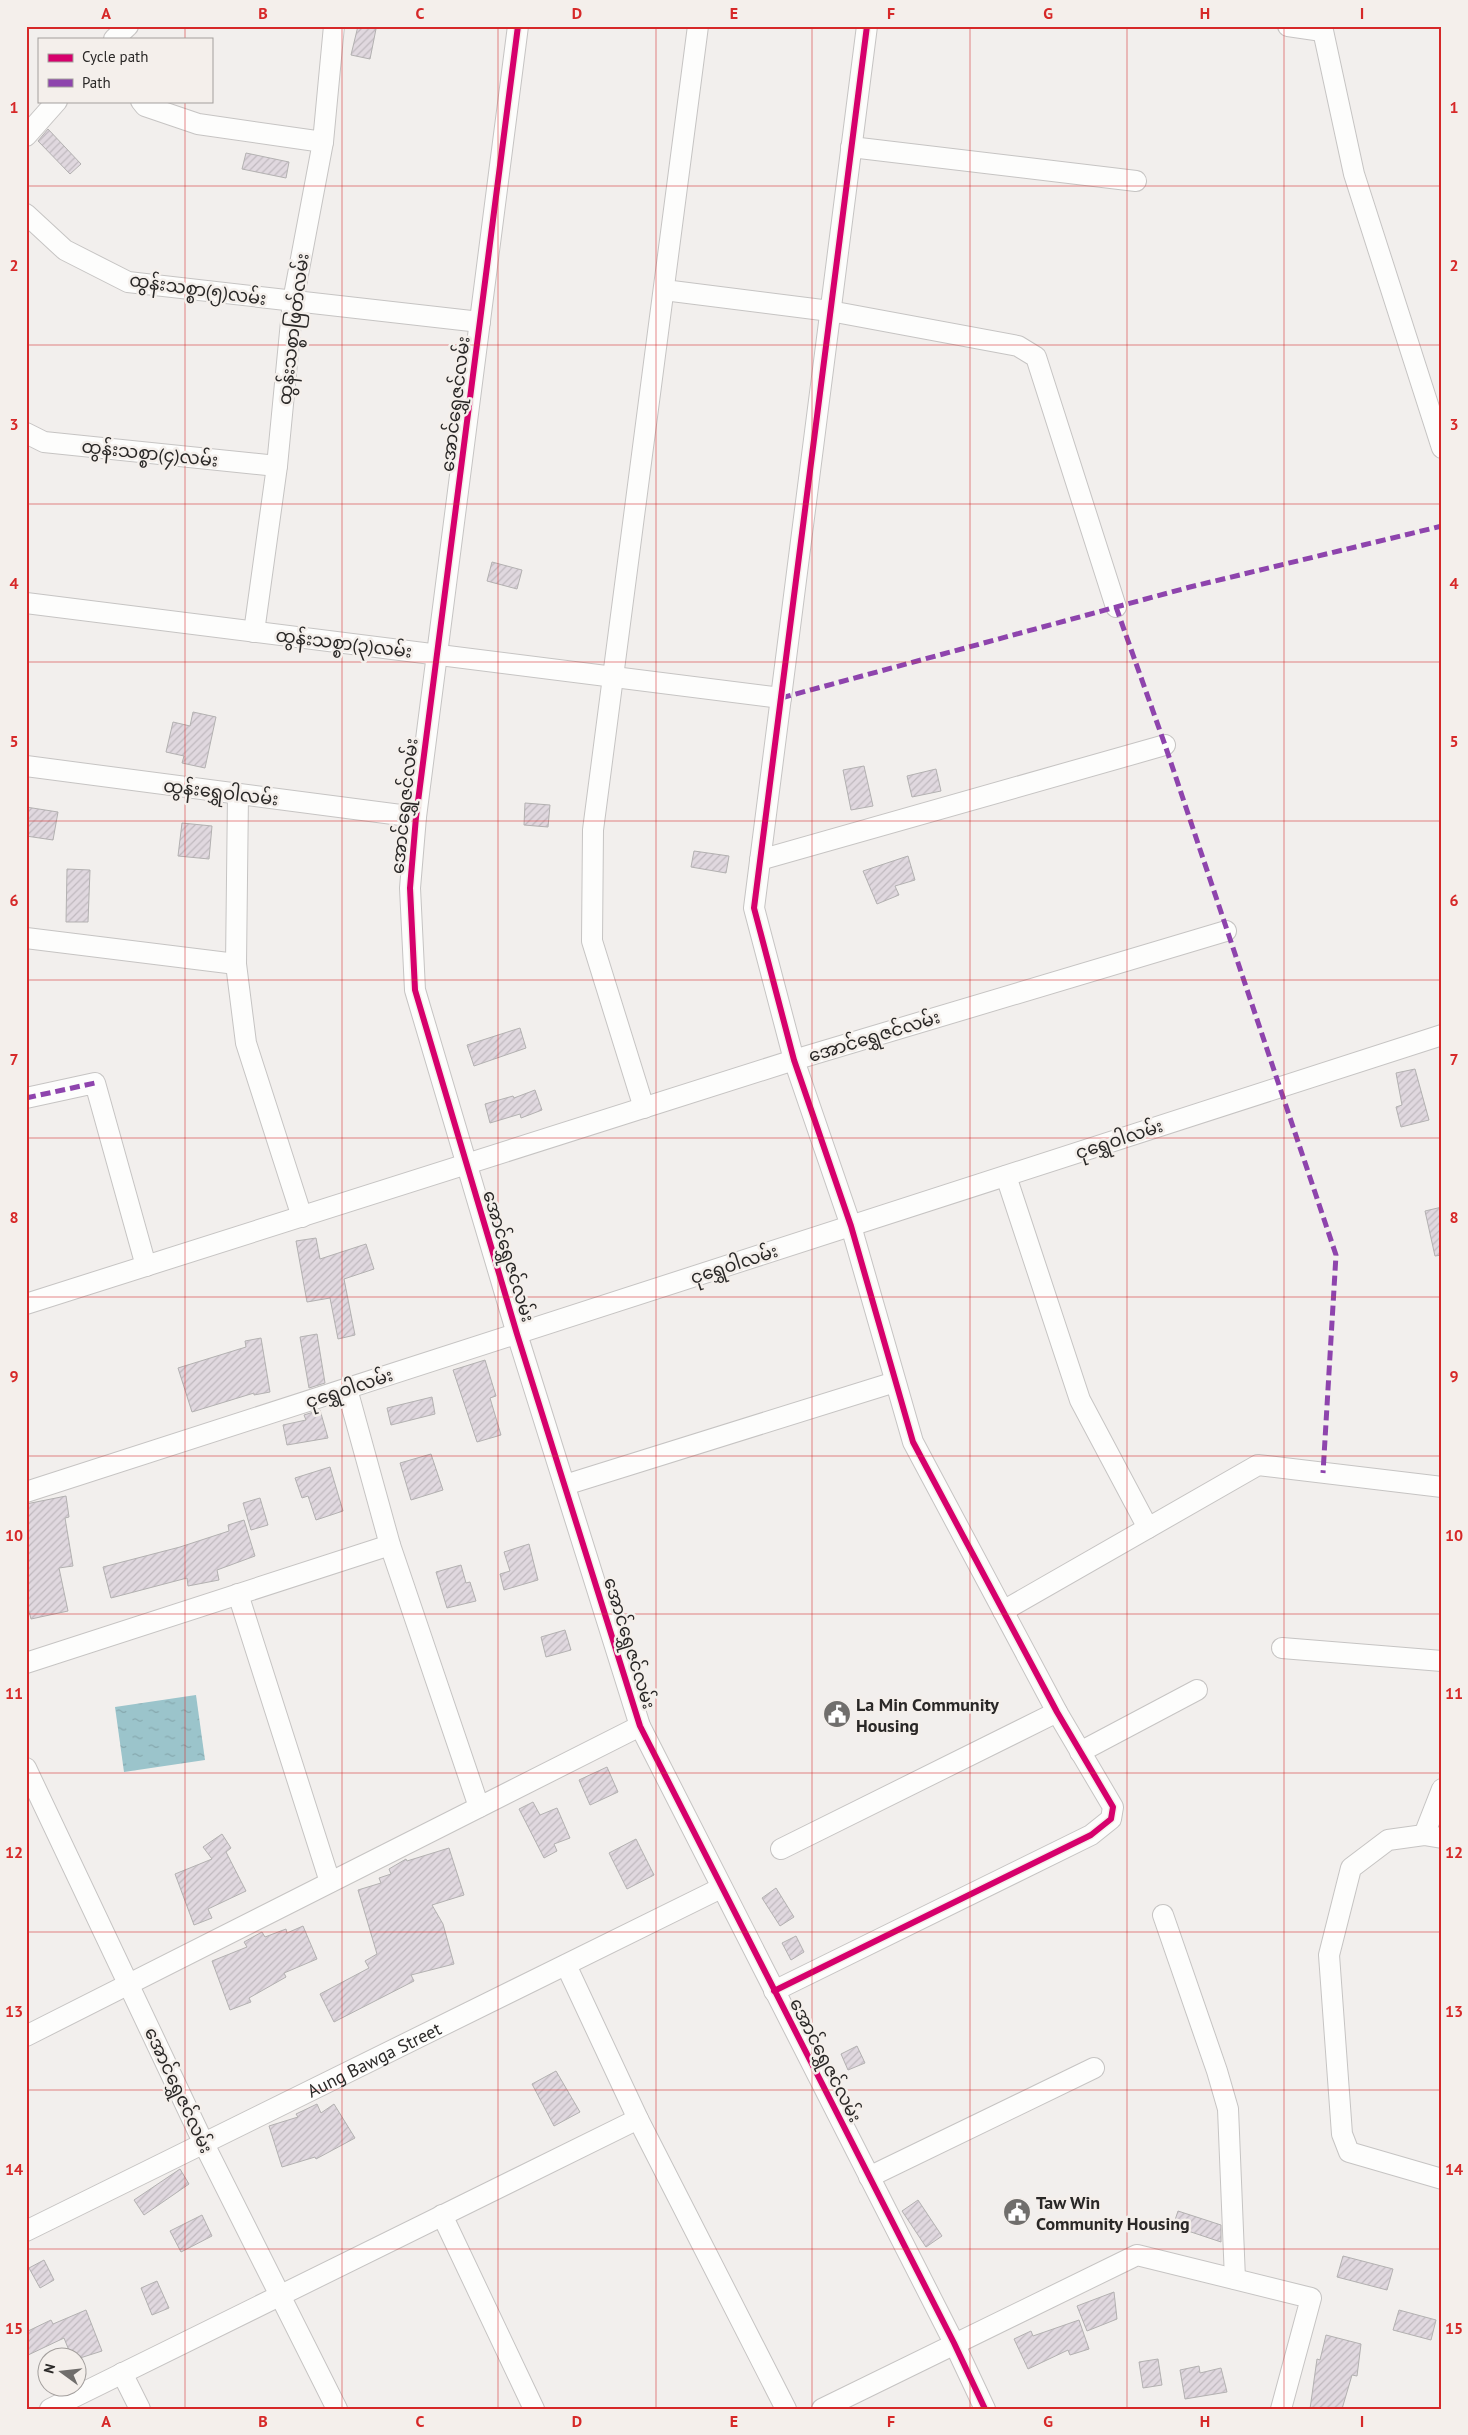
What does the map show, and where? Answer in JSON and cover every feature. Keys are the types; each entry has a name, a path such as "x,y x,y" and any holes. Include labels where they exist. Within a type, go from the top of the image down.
{"street":[{"path":"115,38 128,26"},
{"name":"ထွန်းသစ္စာဖြတ်လမ်း","path":"254,632 277,466 293,301 324,142 334,26"},
{"name":"အောင်ရွှေဇင်လမ်း","path":"518,26 416,817 410,888 415,990 517,1334 640,1726 954,2343 985,2409"},
{"path":"644,1108 592,941 593,830 698,26"},
{"path":"774,1991 1091,1836 1111,1819 1113,1807 1057,1712 912,1442 851,1226 794,1060 754,908 867,26"},
{"path":"1288,26 1322,28 1354,174 1442,448"},
{"path":"26,136 56,102"},
{"path":"142,102 145,106 198,124 324,142"},
{"path":"852,147 1136,180"},
{"name":"ထွန်းသစ္စာ(၅)လမ်း","path":"26,214 66,250 128,282 480,322"},
{"path":"664,290 830,311 1018,346 1036,357 1116,607"},
{"name":"ထွန်းသစ္စာ(၄)လမ်း","path":"26,433 44,442 277,466"},
{"name":"ထွန်းသစ္စာ(၃)လမ်း","path":"26,603 781,698"},
{"path":"760,860 1165,745"},
{"name":"ထွန်းရွှေဝါလမ်း","path":"26,766 416,817"},
{"path":"238,794 236,964 246,1043 302,1217"},
{"name":"အောင်ရွှေဇင်လမ်း","path":"26,1304 794,1060 1226,931"},
{"path":"26,938 236,964"},
{"name":"ငုရွှေဝါလမ်း","path":"26,1492 1006,1176 1440,1040"},
{"path":"26,1098 95,1083 146,1266"},
{"path":"1006,1176 1080,1400 1148,1528"},
{"path":"565,1485 895,1382"},
{"path":"348,1388 390,1545 478,1807"},
{"path":"1003,1611 1258,1465 1442,1487"},
{"path":"26,1663 390,1545"},
{"path":"238,1594 330,1882"},
{"path":"1282,1648 1442,1661"},
{"path":"1080,1752 1197,1690"},
{"path":"781,1849 1057,1712"},
{"path":"26,2036 640,1726"},
{"name":"အောင်ရွှေဇင်လမ်း","path":"26,1768 204,2144 337,2409"},
{"path":"1442,1789 1433,1836 1388,1840 1351,1868 1329,1954 1342,2134 1349,2152 1442,2179"},
{"name":"Aung Bawga Street","path":"26,2231 722,1888"},
{"path":"1163,1916 1217,2071 1228,2109 1235,2279"},
{"path":"566,1965 638,2119 786,2409"},
{"path":"869,2176 1094,2068"},
{"path":"50,2409 638,2119"},
{"path":"442,2216 534,2409"},
{"path":"822,2409 1137,2255 1312,2298 1280,2409"},
{"path":"122,2373 140,2409"}],"water":[{"path":"196,1695 205,1760 124,1772 115,1707"}],"building":[{"path":"358,26 376,29 370,59 351,55"},
{"path":"48,129 81,164 70,174 38,141"},
{"path":"246,153 289,162 286,178 242,169"},
{"path":"492,562 522,570 517,589 487,581"},
{"path":"193,712 216,717 205,768 182,763 184,756 166,752 173,722 190,726"},
{"path":"864,766 873,806 851,810 843,770"},
{"path":"936,769 941,791 912,797 907,776"},
{"path":"525,803 550,805 548,827 524,825"},
{"path":"26,807 58,812 53,840 26,836"},
{"path":"182,823 212,826 209,859 178,856"},
{"path":"694,851 729,856 726,873 691,867"},
{"path":"908,856 915,880 895,886 899,895 877,904 863,871"},
{"path":"67,869 90,870 88,922 66,922"},
{"path":"520,1028 526,1048 474,1066 467,1045"},
{"path":"1415,1069 1429,1120 1401,1127 1396,1107 1402,1105 1396,1073"},
{"path":"535,1090 542,1110 521,1118 520,1114 490,1123 485,1104 513,1096 514,1098"},
{"path":"1442,1207 1442,1255 1435,1256 1425,1211"},
{"path":"316,1238 320,1259 366,1244 374,1269 344,1279 355,1335 338,1339 330,1298 307,1302 296,1241"},
{"path":"317,1334 325,1383 309,1388 300,1337"},
{"path":"261,1338 270,1392 254,1395 254,1393 192,1412 178,1368 246,1347 245,1341"},
{"path":"485,1360 496,1396 490,1398 501,1435 477,1442 453,1370"},
{"path":"432,1397 435,1414 391,1425 387,1408"},
{"path":"320,1410 328,1438 287,1445 283,1425 306,1420 304,1415"},
{"path":"431,1454 443,1490 411,1500 400,1463"},
{"path":"330,1467 343,1511 316,1520 308,1496 302,1498 295,1478"},
{"path":"66,1496 69,1517 65,1518 73,1566 59,1568 68,1611 31,1619 26,1600 26,1504"},
{"path":"260,1498 268,1525 251,1530 243,1503"},
{"path":"244,1520 255,1556 217,1570 219,1580 188,1586 187,1578 111,1598 103,1567 180,1547 229,1531 228,1525"},
{"path":"529,1544 538,1580 504,1590 500,1574 510,1571 504,1552"},
{"path":"461,1565 466,1583 470,1582 476,1601 447,1608 436,1572"},
{"path":"565,1630 571,1650 546,1657 541,1637"},
{"path":"607,1767 618,1792 590,1805 579,1780"},
{"path":"533,1802 540,1815 557,1808 570,1838 554,1844 557,1851 544,1858 519,1809"},
{"path":"222,1834 231,1848 226,1852 246,1891 208,1909 212,1918 194,1925 175,1874 212,1859 203,1847"},
{"path":"636,1839 654,1875 627,1889 609,1853"},
{"path":"449,1848 464,1895 432,1905 443,1924 454,1964 411,1975 414,1981 334,2022 320,1994 369,1968 365,1961 377,1954 358,1890 381,1883 379,1878 391,1874 389,1869 406,1859 407,1861"},
{"path":"776,1888 794,1917 780,1926 762,1898"},
{"path":"303,1926 317,1959 284,1973 286,1977 249,1998 251,2002 230,2010 212,1961 247,1947 244,1942 262,1932 265,1937 286,1929 287,1933"},
{"path":"796,1936 804,1952 791,1960 782,1943"},
{"path":"857,2046 865,2063 848,2070 841,2054"},
{"path":"556,2071 580,2112 554,2126 532,2084"},
{"path":"317,2104 321,2113 334,2104 355,2138 316,2159 315,2157 282,2167 269,2126 298,2117 296,2114"},
{"path":"180,2169 189,2184 144,2215 134,2200"},
{"path":"918,2200 942,2236 926,2247 902,2211"},
{"path":"1178,2211 1221,2225 1221,2242 1173,2226"},
{"path":"202,2215 212,2236 181,2252 170,2231"},
{"path":"1343,2256 1393,2269 1387,2290 1337,2277"},
{"path":"44,2260 54,2280 40,2288 29,2268"},
{"path":"157,2281 169,2308 152,2315 141,2288"},
{"path":"1114,2292 1117,2319 1087,2331 1077,2306"},
{"path":"86,2310 102,2351 88,2355 88,2348 68,2348 64,2338 43,2348 38,2348 38,2350 26,2356 26,2332 51,2320 53,2324"},
{"path":"1399,2310 1436,2320 1431,2340 1393,2330"},
{"path":"1079,2320 1089,2349 1070,2355 1068,2350 1028,2369 1014,2339 1031,2331 1033,2336"},
{"path":"1326,2335 1361,2344 1357,2376 1352,2375 1342,2409 1310,2409 1317,2359 1320,2360"},
{"path":"1158,2359 1162,2385 1143,2388 1139,2362"},
{"path":"1199,2366 1200,2373 1221,2368 1227,2392 1185,2399 1180,2370"}],"marked path":[{"path":"781,698 1190,587 1442,526"},
{"path":"1116,607 1165,745 1336,1255 1323,1473"},
{"path":"26,1098 95,1083"}],"cycle path":[{"path":"518,26 416,817 410,888 415,990 517,1334 640,1726 954,2343 985,2409"},
{"path":"774,1991 1091,1835 1111,1819 1113,1807 1057,1712 913,1442 851,1226 794,1060 754,908 867,26"}],"place":[{"name":"La Min Community Housing","path":"837,1714"},
{"name":"Taw Win Community Housing","path":"1017,2212"}]}
